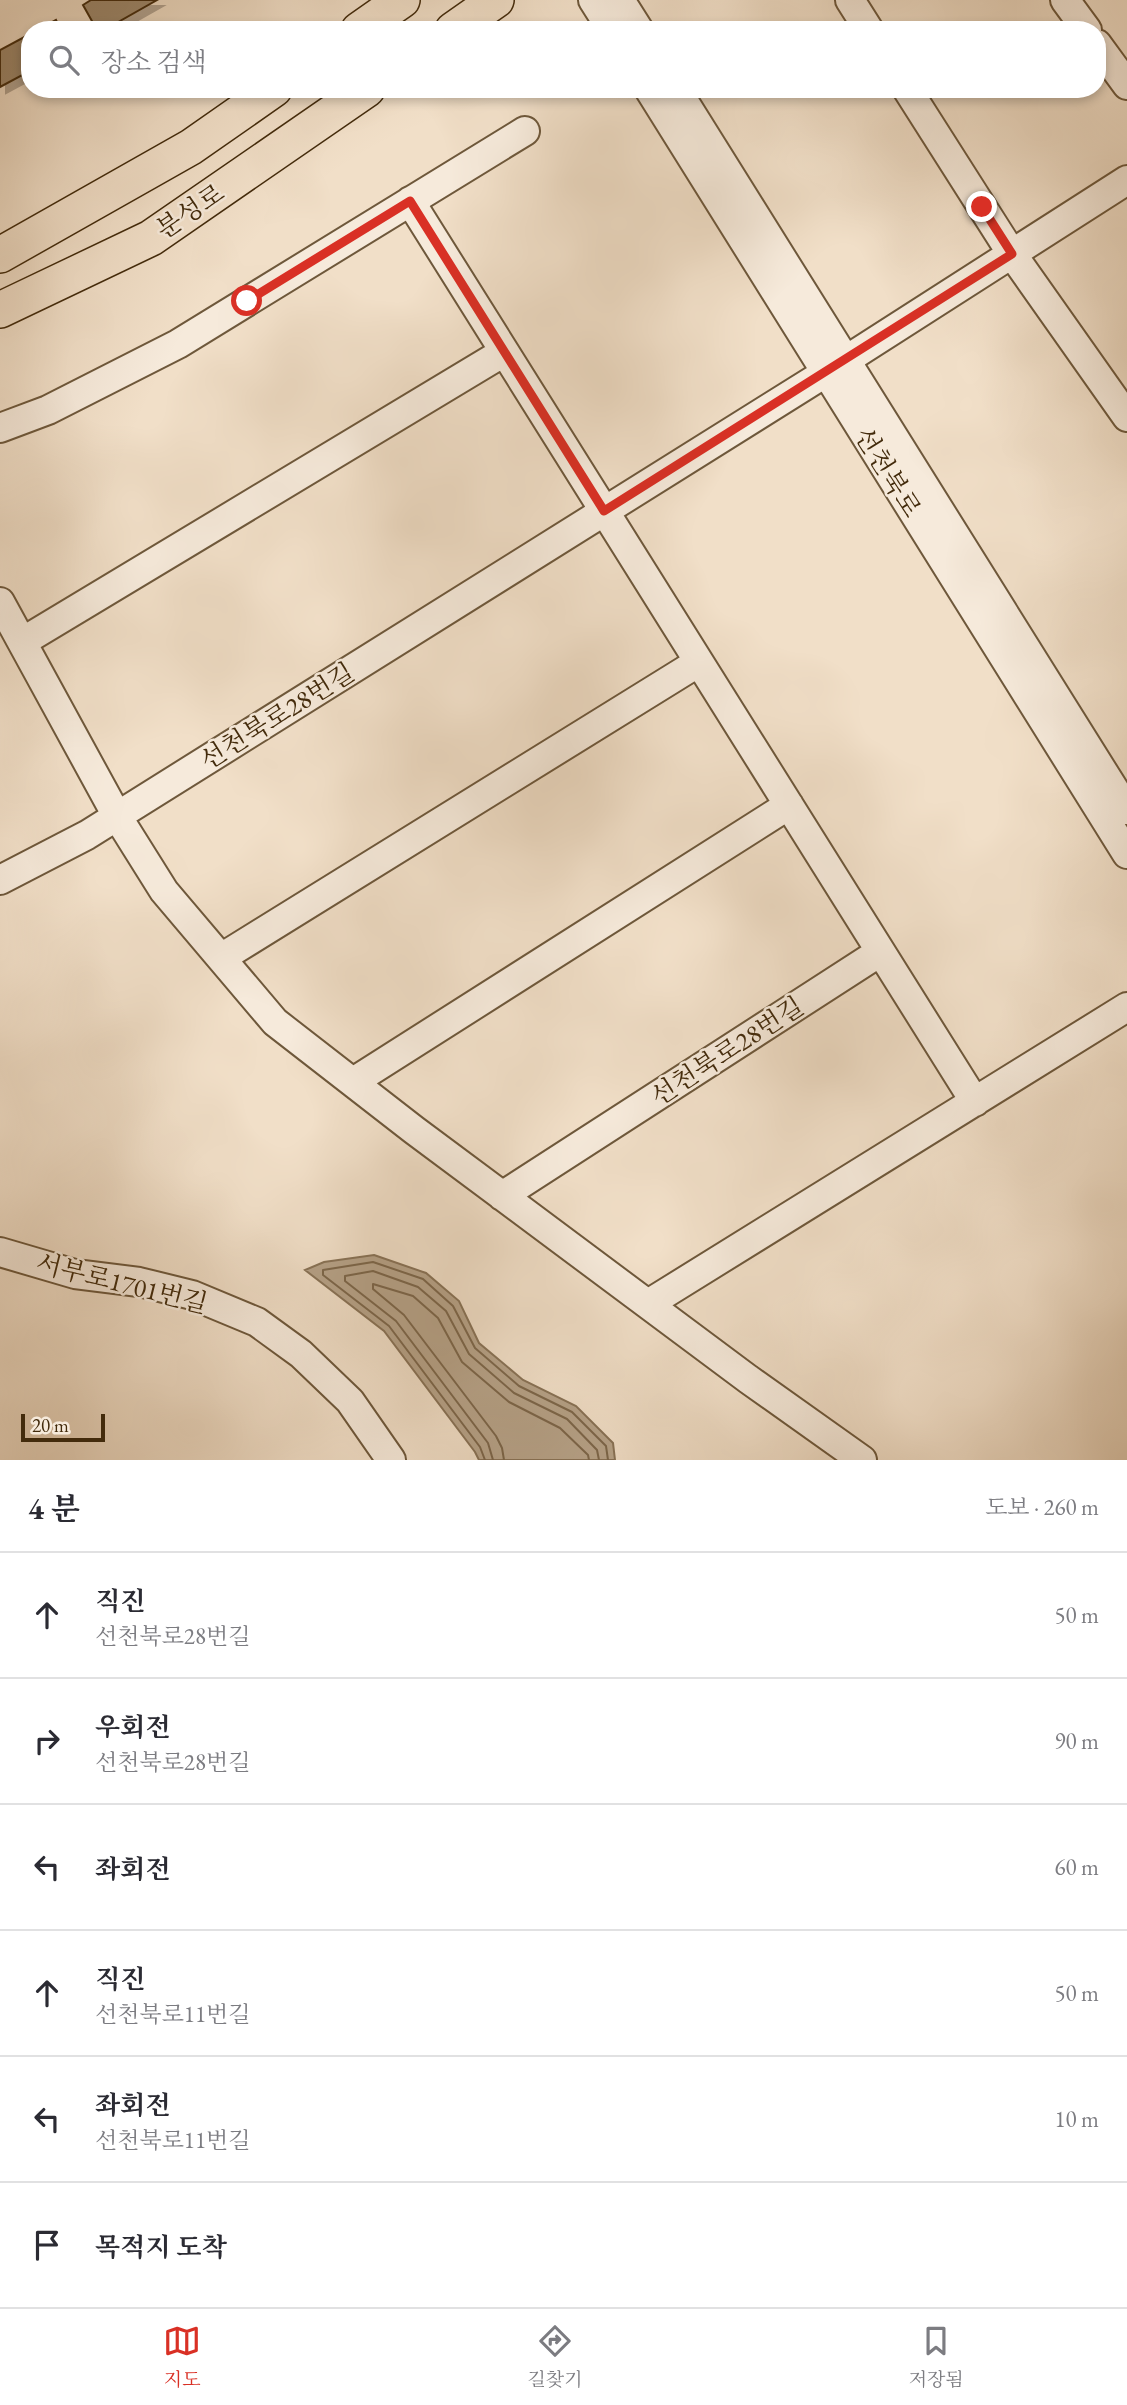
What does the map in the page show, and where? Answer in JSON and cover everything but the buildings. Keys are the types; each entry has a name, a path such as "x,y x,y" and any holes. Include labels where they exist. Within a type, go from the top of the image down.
{"main road":[{"path":"372,21 402,0"},
{"path":"466,21 496,0"},
{"name":"분성로","path":"0,255 191,147 261,98"},
{"name":"분성로","path":"0,310 151,238 354,98"}],"street":[{"path":"593,0 606,21"},
{"path":"620,0 633,21"},
{"path":"850,0 863,21"},
{"path":"1065,0 1080,21"},
{"path":"1106,56 1127,85"},
{"name":"선천북로","path":"655,98 836,366 1127,810"},
{"name":"선천북로","path":"681,98 836,366 1127,854"},
{"path":"913,98 1012,254 1127,417"},
{"path":"0,428 47,410 178,344 525,131"},
{"name":"선천북로28번길","path":"0,880 87,835 836,366 1127,180"},
{"path":"410,201 975,1102"},
{"path":"22,642 504,352"},
{"path":"0,602 117,816 164,891 275,1022 502,1196 862,1460"},
{"path":"221,958 699,662"},
{"path":"353,1082 789,805"},
{"name":"선천북로28번길","path":"502,1196 880,952"},
{"path":"648,1304 1127,1007"},
{"name":"서부로1701번길","path":"0,1252 75,1274 139,1282 192,1295 257,1322 301,1354 350,1401 391,1460"}],"water":[{"path":"374,1255 426,1273 459,1301 479,1343 523,1380 576,1406 613,1443 615,1460 479,1460 384,1331 305,1270 324,1262"}],"route":[{"path":"247,301 410,201 604,511 1012,254 982,207"}]}
